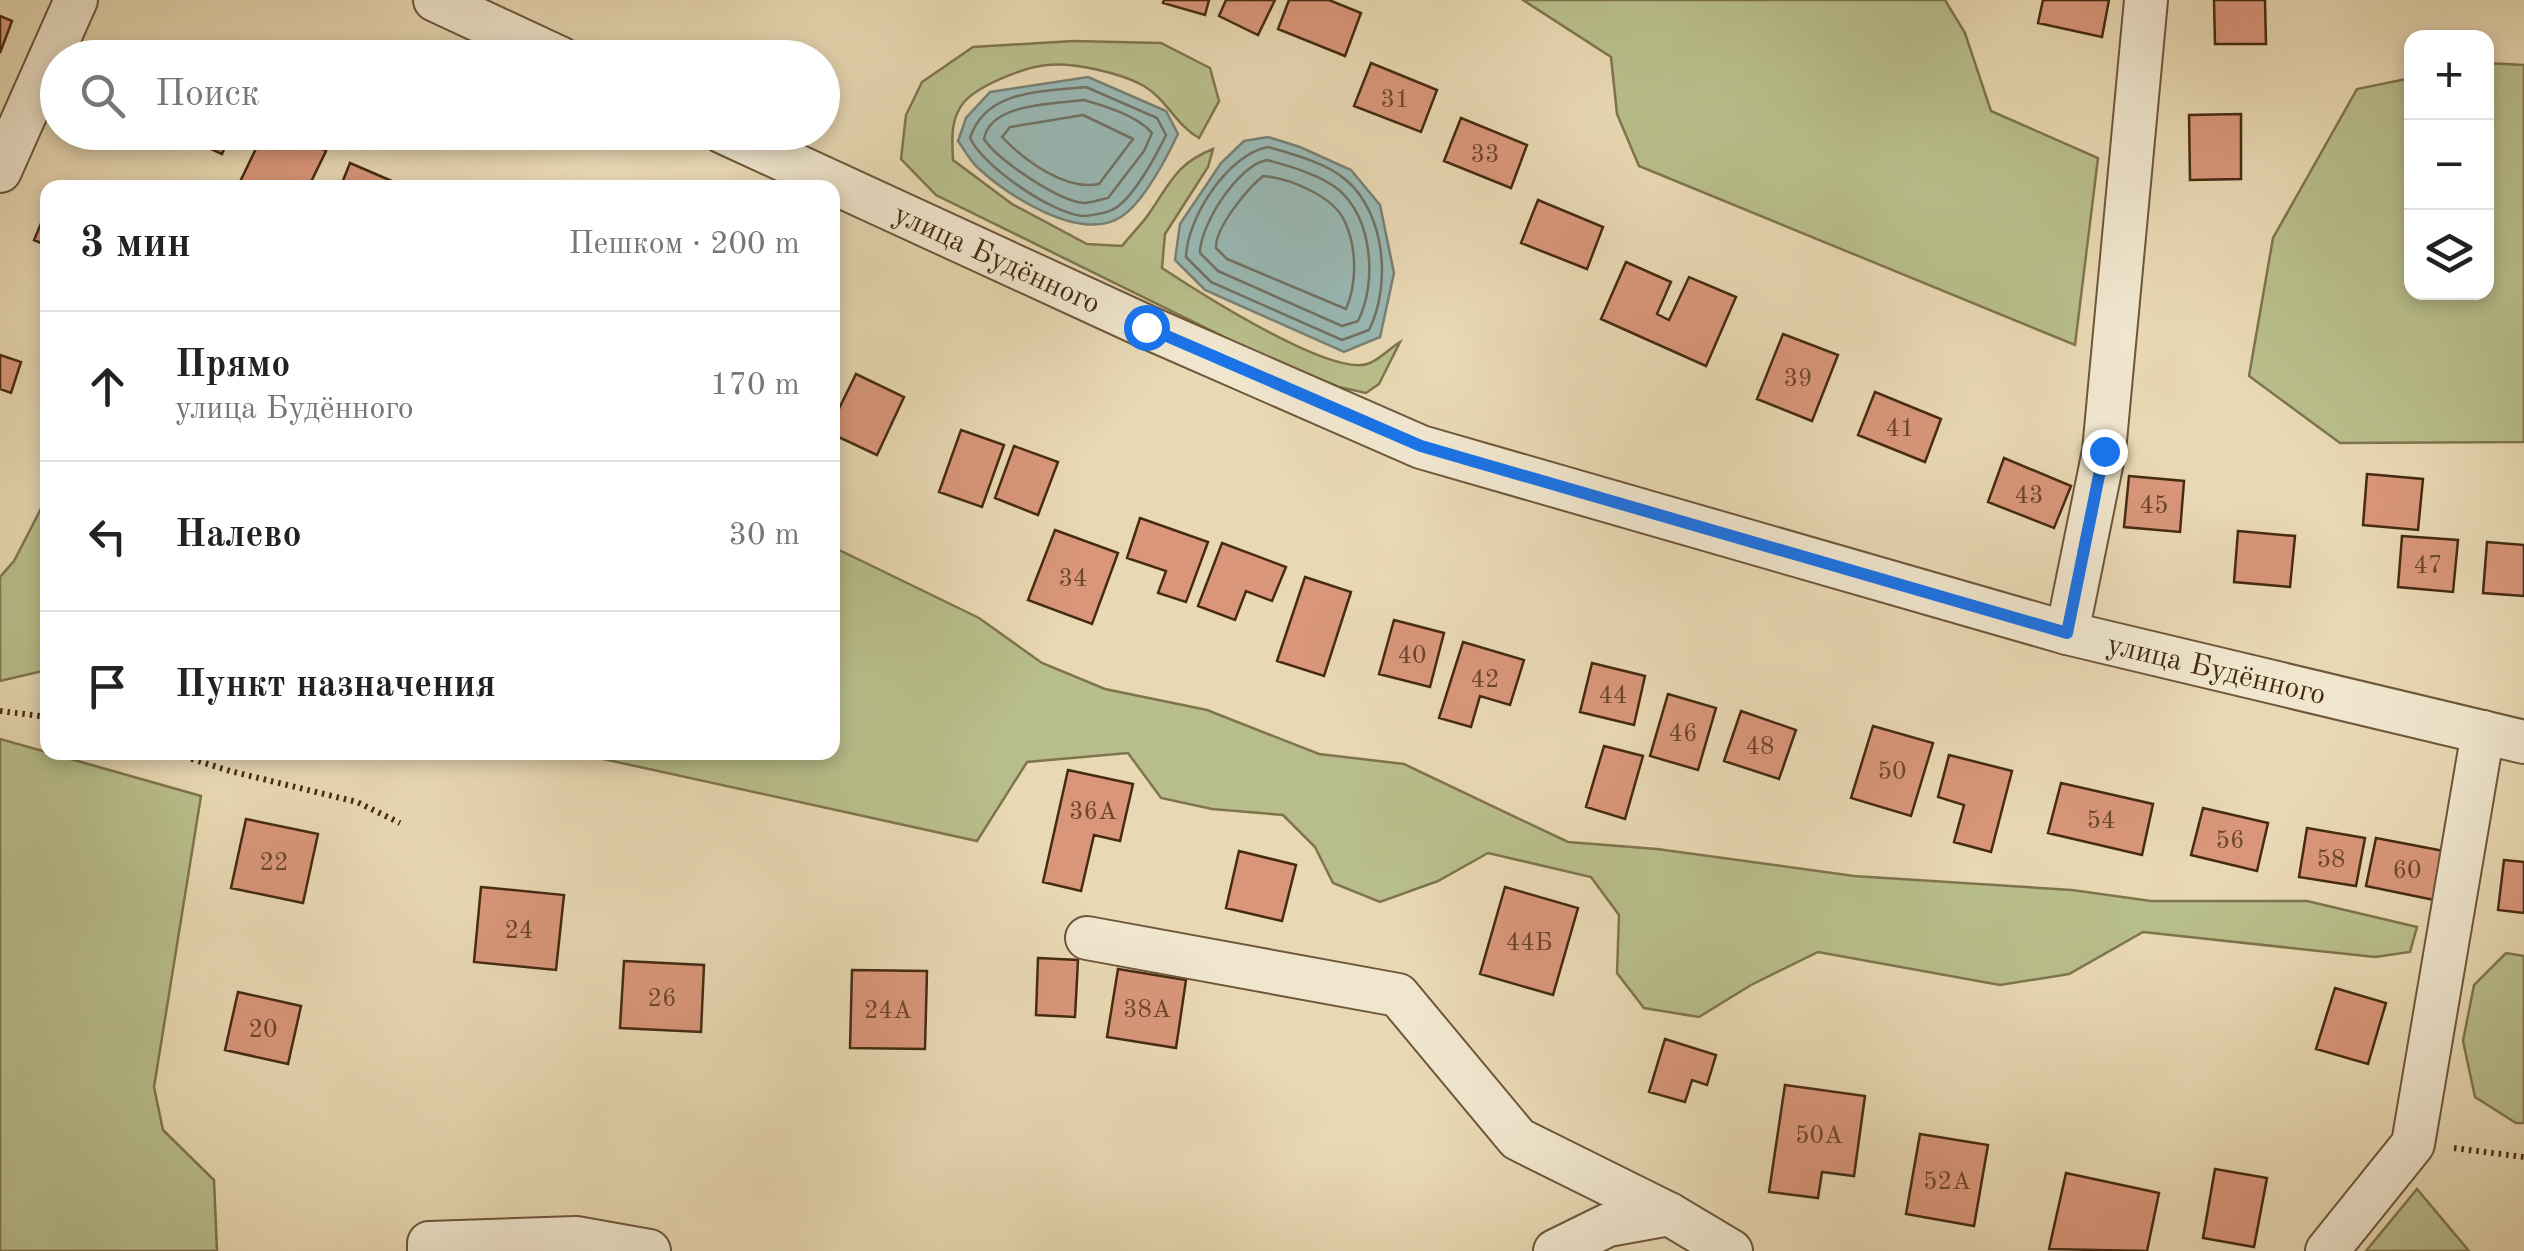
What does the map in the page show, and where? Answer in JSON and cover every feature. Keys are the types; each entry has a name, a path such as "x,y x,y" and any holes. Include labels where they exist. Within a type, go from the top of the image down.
{"street":[{"path":"58,40 76,0"},
{"path":"435,0 521,40"},
{"path":"2067,633 2104,451 2146,0"},
{"path":"0,171 40,81"},
{"name":"улица Будённого","path":"762,150 827,180"},
{"name":"улица Будённого","path":"840,186 1146,327 1421,446 2067,633 2524,742"},
{"path":"2328,1251 2412,1144 2483,732"},
{"path":"1087,938 1398,995 1518,1139 1670,1214 1731,1251"},
{"path":"1555,1251 1608,1226 1670,1214"},
{"path":"429,1251 430,1243 576,1238 649,1251"}],"path":[{"path":"0,712 40,716"},
{"path":"200,760 356,802 400,824"},
{"path":"2412,1144 2524,1156"}],"green space":[{"path":"1523,0 1945,0 1965,33 1991,111 2098,158 2075,345 1639,166 1617,114 1611,57"},
{"path":"1073,41 1161,43 1210,68 1219,101 1199,138 1152,91 1134,81 1083,67 1047,65 1003,78 964,102 954,123 953,160 1012,204 1087,244 1122,246 1182,168 1213,149 1208,167 1165,234 1162,268 1263,329 1324,357 1367,364 1400,342 1379,384 1366,393 1339,387 1267,358 936,195 901,159 906,115 922,82 973,47"},
{"path":"2494,63 2524,65 2524,442 2340,443 2249,376 2273,238 2357,89 2404,79 2404,300 2494,300"},
{"path":"40,511 40,672 0,681 0,577 14,561"},
{"path":"840,550 979,618 1042,663 1105,689 1207,710 1319,754 1404,764 1568,842 1657,849 1854,876 2072,890 2151,901 2307,901 2417,927 2410,952 2375,957 2143,932 2069,974 2000,985 1818,952 1751,985 1699,1017 1644,1008 1617,973 1619,915 1591,877 1488,853 1438,881 1380,902 1333,883 1315,847 1283,815 1212,809 1161,798 1128,753 1027,762 977,841 608,760 840,760"},
{"path":"0,739 40,750 40,760 74,760 201,796 154,1087 163,1130 214,1180 217,1251 0,1251"},
{"path":"2506,953 2524,956 2524,1123 2516,1123 2475,1097 2463,1041 2474,985"},
{"path":"2417,1189 2469,1251 2366,1251"}],"water":[{"path":"1088,77 1166,111 1178,134 1146,191 1130,210 1104,223 1085,224 1065,220 1024,202 976,166 958,141 966,118 990,92"},
{"path":"1268,137 1351,170 1380,205 1394,273 1380,337 1344,352 1205,290 1175,260 1180,224 1221,163 1244,141"}],"building":[{"path":"1209,0 1205,15 1163,3"},
{"path":"1226,0 1275,0 1258,35 1219,16"},
{"path":"1289,0 1329,0 1361,13 1345,56 1278,29"},
{"path":"2043,0 2109,0 2102,37 2038,23"},
{"path":"2214,0 2265,0 2266,44 2215,44"},
{"path":"0,16 12,21 0,53"},
{"path":"1371,63 1437,90 1421,132 1354,106"},
{"path":"2241,114 2241,179 2190,180 2189,115"},
{"path":"1461,118 1527,145 1511,188 1444,161"},
{"path":"255,150 326,151 312,180 241,180"},
{"path":"350,163 389,180 343,180"},
{"path":"1538,200 1603,227 1587,269 1521,243"},
{"path":"1626,262 1671,282 1657,314 1669,320 1689,277 1736,297 1706,366 1601,319"},
{"path":"1783,334 1838,355 1812,421 1757,399"},
{"path":"0,355 21,362 11,393 0,389"},
{"path":"856,374 904,397 877,455 840,438 840,407"},
{"path":"1875,392 1941,419 1925,462 1858,435"},
{"path":"961,430 1004,445 982,507 939,492"},
{"path":"1014,446 1058,462 1038,515 995,498"},
{"path":"2004,458 2071,486 2054,528 1988,502"},
{"path":"2367,474 2423,479 2418,530 2363,525"},
{"path":"2129,476 2184,481 2180,532 2124,527"},
{"path":"1140,518 1208,542 1186,602 1158,593 1166,571 1127,558"},
{"path":"1055,530 1118,553 1092,624 1028,600"},
{"path":"2238,531 2295,536 2290,587 2234,582"},
{"path":"2402,536 2458,540 2453,592 2398,587"},
{"path":"2487,542 2524,545 2524,596 2483,593"},
{"path":"1222,543 1286,567 1272,601 1246,591 1235,620 1198,606"},
{"path":"1305,577 1351,592 1324,676 1277,661"},
{"path":"1394,620 1444,633 1430,687 1379,674"},
{"path":"1463,642 1524,660 1510,705 1480,696 1471,727 1439,718"},
{"path":"1592,663 1645,676 1634,725 1580,712"},
{"path":"1668,694 1716,708 1698,770 1650,756"},
{"path":"1741,711 1796,730 1779,779 1724,761"},
{"path":"1873,726 1933,743 1911,816 1851,798"},
{"path":"1604,746 1643,756 1625,819 1586,807"},
{"path":"1949,755 2012,771 1991,852 1954,842 1964,805 1938,797"},
{"path":"1068,770 1133,784 1120,841 1094,835 1081,891 1043,882"},
{"path":"2061,783 2153,804 2142,855 2048,833"},
{"path":"2203,808 2268,823 2257,871 2191,855"},
{"path":"246,819 318,834 303,903 231,888"},
{"path":"2307,828 2365,838 2356,886 2299,877"},
{"path":"2376,838 2449,852 2439,901 2366,886"},
{"path":"1239,851 1296,865 1282,921 1226,908"},
{"path":"2504,860 2524,862 2524,913 2498,910"},
{"path":"481,887 564,895 556,970 474,962"},
{"path":"1505,887 1578,908 1553,995 1480,974"},
{"path":"1038,958 1078,960 1075,1017 1036,1015"},
{"path":"624,961 704,965 701,1032 620,1028"},
{"path":"1118,969 1186,980 1176,1048 1107,1037"},
{"path":"852,970 927,971 925,1049 850,1048"},
{"path":"2335,988 2386,1003 2368,1064 2316,1049"},
{"path":"238,992 301,1006 288,1064 225,1050"},
{"path":"1665,1039 1716,1055 1707,1085 1692,1080 1685,1102 1649,1092"},
{"path":"1785,1085 1865,1096 1854,1176 1822,1172 1818,1198 1769,1192"},
{"path":"1920,1134 1988,1145 1974,1226 1906,1214"},
{"path":"2215,1169 2267,1178 2254,1247 2203,1238"},
{"path":"2066,1173 2159,1193 2147,1251 2049,1249"}],"route":[{"path":"1146,327 1421,446 2067,633 2104,451"}]}
